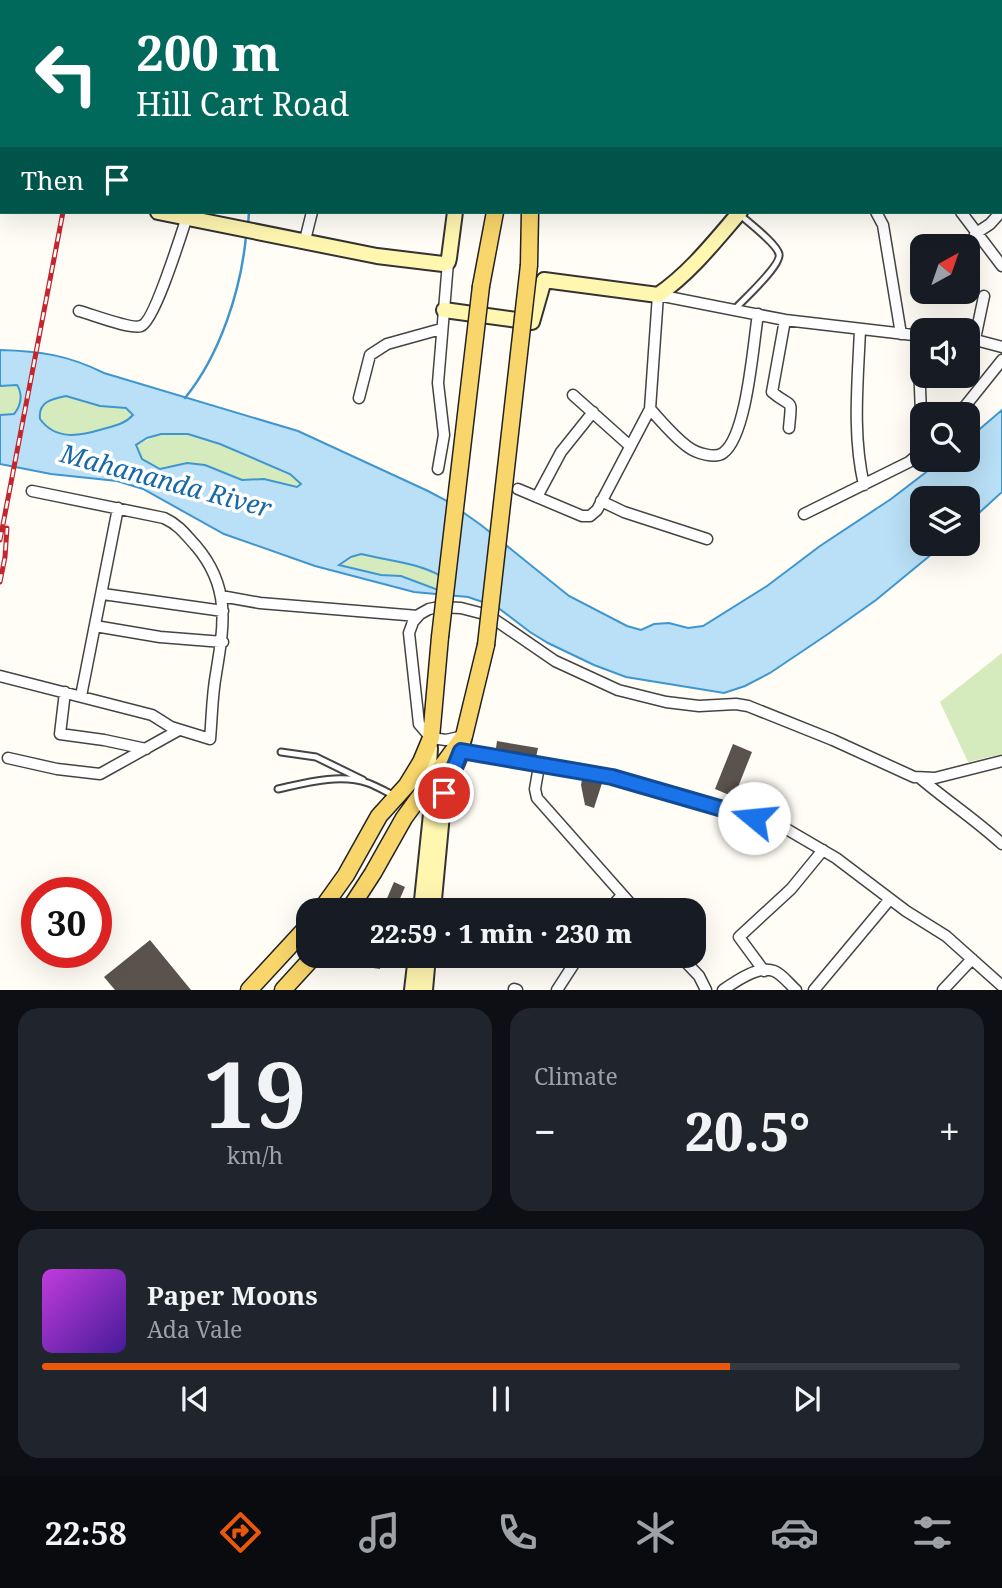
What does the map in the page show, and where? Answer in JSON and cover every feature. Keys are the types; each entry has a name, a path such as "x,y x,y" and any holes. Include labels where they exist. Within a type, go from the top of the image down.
{"main road":[{"path":"330,898 346,876 379,816 402,791 421,762 431,738 440,637 481,286 495,214"},
{"path":"357,898 404,818 462,744 486,645 529,265 530,214"},
{"path":"402,791 428,786 444,793"},
{"path":"249,989 296,939"},
{"path":"283,989 303,968"}],"street":[{"path":"305,240 312,214"},
{"path":"438,469 444,435 438,383 451,214"},
{"path":"657,295 674,284 736,214"},
{"path":"877,214 883,225 901,334"},
{"path":"962,214 975,234 999,214"},
{"path":"79,311 139,328 145,325 154,311 192,216 377,256 443,264 447,262"},
{"path":"980,240 1002,266"},
{"path":"444,310 532,322 544,280 657,295 785,320 910,334"},
{"path":"518,489 582,516 590,516 597,510 650,409 657,295"},
{"path":"978,318 984,296"},
{"path":"650,409 689,449 714,456 726,451 740,429 758,314"},
{"path":"785,320 772,392 789,401 789,428"},
{"path":"359,398 370,355 387,344 442,329"},
{"path":"860,329 856,413 859,463 864,485"},
{"path":"980,341 1002,347"},
{"path":"968,402 1002,360"},
{"path":"573,395 630,446"},
{"path":"537,497 561,452 593,412"},
{"path":"804,514 910,461"},
{"path":"0,676 152,715 179,730 210,739 215,676 223,642 223,611 210,562 180,526 164,518 32,491"},
{"path":"601,501 624,512 707,538"},
{"path":"81,696 118,508"},
{"path":"103,594 223,611"},
{"path":"221,596 260,603 418,616"},
{"path":"1002,761 934,778 906,775 833,740 748,706 699,706 666,702 618,690 555,661 488,615 461,608 429,609 418,616 409,634 419,724 431,738 539,766 612,777 783,827 823,850 946,936 1002,986"},
{"path":"94,626 160,637 223,642"},
{"path":"65,692 60,734 146,749"},
{"path":"8,758 57,769 100,774 179,730"},
{"path":"422,898 431,814 428,786 431,738"},
{"path":"434,898 444,793 462,744"},
{"path":"539,766 535,789 537,798 625,898"},
{"path":"919,778 1002,844"},
{"path":"764,971 738,937 791,889 823,850"},
{"path":"814,989 890,899"},
{"path":"943,989 972,959"},
{"path":"412,989 415,968"},
{"path":"425,989 427,968"},
{"path":"557,989 571,968"},
{"path":"691,968 706,989"},
{"path":"723,989 749,975 764,971 775,971 796,989"}],"lane":[{"path":"734,310 768,274 779,258 773,245 736,214"},
{"path":"281,752 316,757 366,782"},
{"path":"333,779 336,765"},
{"path":"278,789 333,779 366,782 402,791"}],"green space":[{"path":"16,385 20,398 17,411 10,416 0,415 0,386"},
{"path":"66,396 100,406 126,408 134,415 120,424 94,431 77,435 61,434 46,426 40,419 40,413 47,402"},
{"path":"161,434 188,434 220,444 290,474 301,484 297,487 256,479 242,480 205,465 187,463 160,469 142,459 136,445"},
{"path":"361,554 431,571 441,576 438,590 401,576 381,575 338,565"},
{"path":"1002,653 1002,754 968,762 940,702"}],"water":[{"name":"Mahananda River","path":"0,350 28,351 66,358 104,373 298,431 447,501 569,596 627,626 641,630 654,624 669,623 688,628 703,626 767,586 926,472 980,472 980,429 1002,410 1002,492 980,512 980,486 910,486 910,556 929,556 876,600 770,673 724,693 626,677 548,643 497,607 468,597 414,592 315,566 224,534 143,489 117,481 51,474 0,464 0,415 14,414 20,404 21,396 17,385 0,386","holes":["66,396 100,406 126,408 133,415 119,424 77,435 53,431 40,419 43,405 55,398","161,434 188,434 220,444 290,474 301,484 297,487 264,479 242,480 205,465 187,463 160,469 142,459 136,445","361,554 431,571 441,576 438,590 401,576 381,575 339,565"]}],"building":[{"path":"497,741 538,748 535,762 495,755"},
{"path":"733,744 752,752 734,797 715,789"},
{"path":"583,774 603,780 594,808 585,805 581,785"},
{"path":"394,882 405,887 400,898 387,898"},
{"path":"150,940 191,990 115,990 104,977"}],"waterway":[{"path":"248,226 249,214"},
{"path":"185,398 209,362 227,321 239,278 246,236"}],"railway":[{"path":"0,540 63,214"},
{"path":"0,582 7,528"}],"route":[{"path":"444,793 461,751 612,777 754,818"}]}
